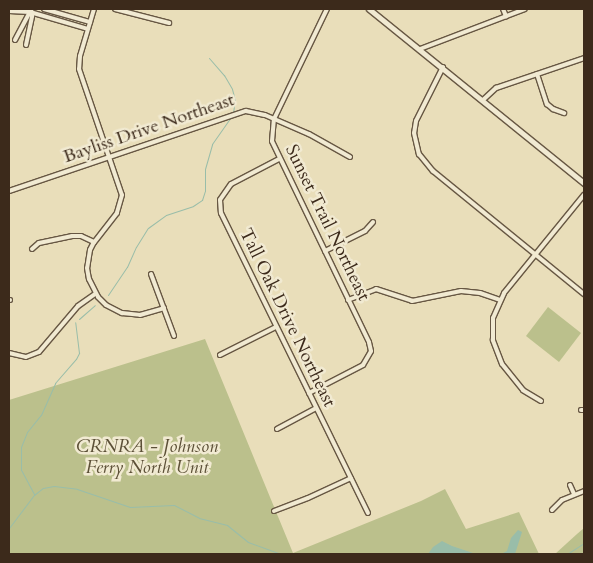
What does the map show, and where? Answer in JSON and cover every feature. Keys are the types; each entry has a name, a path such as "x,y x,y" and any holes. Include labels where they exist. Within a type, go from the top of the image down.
{"street":[{"path":"44,9 90,22"},
{"path":"115,9 169,23"},
{"name":"Sunset Trail Northeast","path":"309,394 358,369 367,361 371,354 370,342 279,159 271,134 274,119 327,9"},
{"path":"369,9 584,183"},
{"path":"503,9 506,16"},
{"path":"420,49 525,9"},
{"path":"9,11 30,10 88,30"},
{"path":"15,40 30,10"},
{"path":"26,45 29,36 30,10"},
{"path":"93,10 80,56 79,70 121,188 122,202 117,213 94,242 88,255 87,268 95,294 112,309 133,315 164,308"},
{"path":"483,100 496,88 584,58"},
{"path":"443,67 416,121 414,133 420,154 434,170 584,294"},
{"path":"536,74 547,104 553,109 564,113"},
{"name":"Bayliss Drive Northeast","path":"9,191 240,112 258,112 309,134 350,157"},
{"name":"Tall Oak Drive Northeast","path":"279,159 234,181 224,192 220,208 276,327 368,513"},
{"path":"541,401 523,390 512,379 496,349 492,332 493,318 500,300 584,195"},
{"path":"325,251 365,231 374,222"},
{"path":"32,249 39,243 72,236 85,237 94,242"},
{"path":"152,274 174,336"},
{"path":"348,300 376,290 412,301 461,291 480,293 500,300"},
{"path":"10,355 26,356 39,352 78,306 95,294"},
{"path":"220,355 276,327"},
{"path":"277,428 316,408"},
{"path":"274,511 321,493 351,478"},
{"path":"570,485 574,494"},
{"path":"552,510 562,500 584,491"}],"green space":[{"path":"548,307 581,333 559,362 526,336"},
{"name":"CRNRA - Johnson Ferry North Unit","path":"205,339 293,553 421,501 445,489 466,529 519,512 539,554 9,554 9,400"},
{"path":"584,528 584,554 555,554 577,534"}],"shaded area":[{"path":"518,530 522,532 515,554 501,554 507,551 511,538"},
{"path":"442,541 476,554 428,554 433,547"}],"waterway":[{"path":"209,58 224,75 232,89 235,100 233,113"},
{"path":"108,295 127,267 136,247 148,228 166,215 193,206 202,200 205,191 205,169 212,144 231,117"},
{"path":"79,319 95,305"},
{"path":"34,494 21,470 21,447 27,432 41,415 55,383 79,353 75,322"},
{"path":"9,528 34,495 43,488 54,486 77,489 130,507 174,505 199,518 227,525 248,542 281,554"},
{"path":"567,554 584,543"}]}
